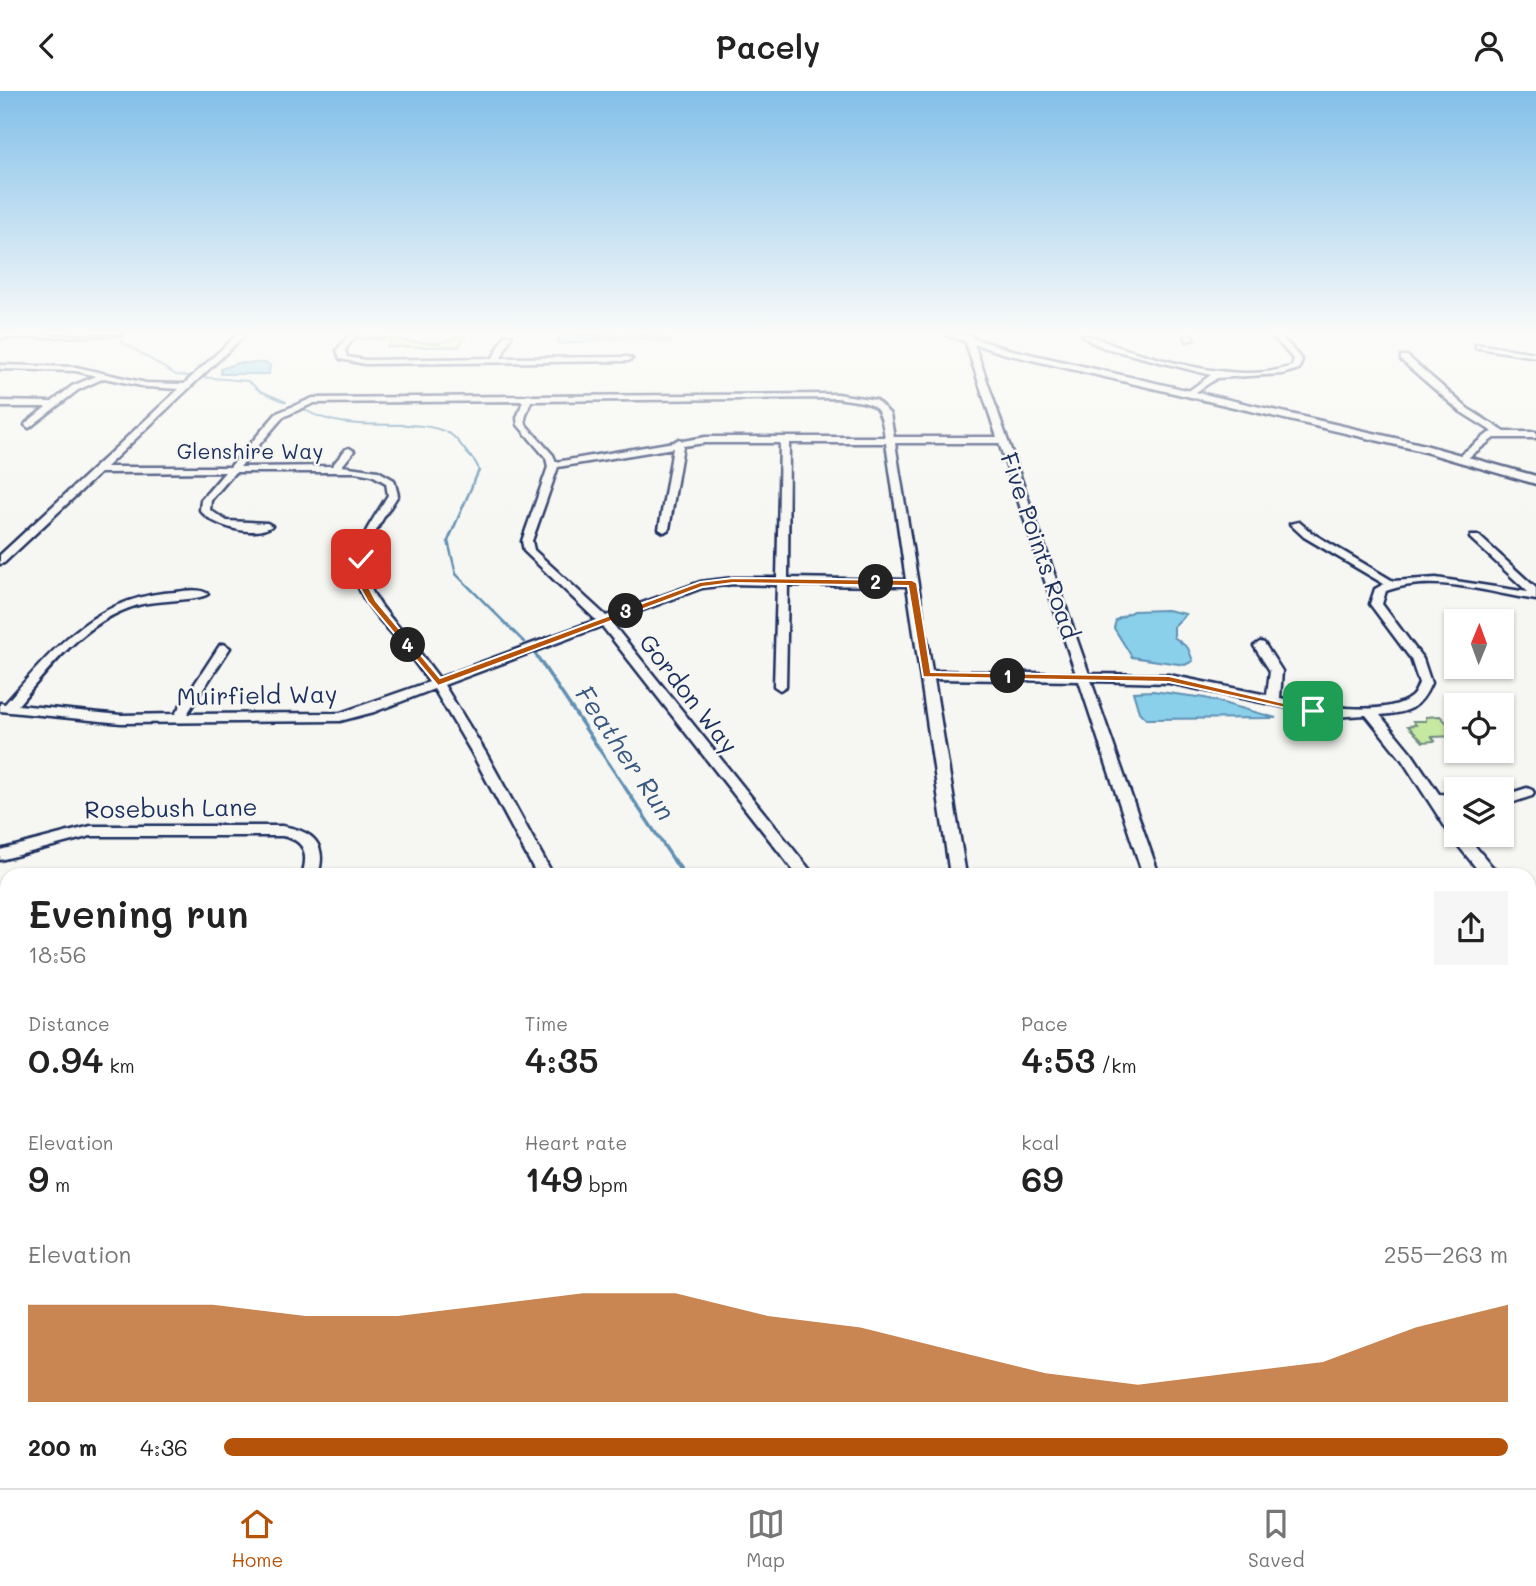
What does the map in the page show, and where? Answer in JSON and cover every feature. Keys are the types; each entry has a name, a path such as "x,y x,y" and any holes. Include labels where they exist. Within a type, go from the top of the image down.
{"main road":[{"path":"1217,400 1462,458 1536,480"}],"street":[{"path":"29,425 60,400"},
{"path":"0,561 174,400"},
{"path":"267,526 224,523 206,512 206,500 287,409 316,400"},
{"path":"528,400 522,425 553,465 679,442 1002,440"},
{"path":"864,400 883,410 890,439 957,868"},
{"name":"Five Points Road","path":"988,400 1149,868"},
{"path":"1452,400 1502,434"},
{"path":"0,404 54,405"},
{"path":"1462,458 1487,437 1502,434 1536,435"},
{"path":"780,686 785,440"},
{"path":"664,529 679,442"},
{"path":"335,469 349,451"},
{"name":"Gordon Way","path":"553,465 527,548 603,620 800,868"},
{"name":"Glenshire Way","path":"99,470 335,469 379,474 389,480 394,490 363,547 360,567 363,584 372,602 438,683"},
{"path":"1295,524 1308,535 1391,584"},
{"path":"1475,538 1536,595"},
{"path":"927,675 1183,681 1325,713 1372,713 1410,704 1420,696 1425,686 1423,670 1417,659 1376,604 1381,589 1391,584 1424,580 1536,595"},
{"name":"Muirfield Way","path":"5,706 121,719 340,717 700,585 725,581 912,583"},
{"path":"5,706 76,632 97,616 144,598 201,594"},
{"path":"1260,646 1276,671 1273,702"},
{"path":"178,719 224,649"},
{"path":"438,683 541,868"},
{"path":"1372,713 1400,747 1444,813"},
{"path":"1514,797 1527,793"},
{"path":"1435,799 1444,799"},
{"name":"Rosebush Lane","path":"0,855 74,833 277,830 303,837 314,849 312,868"},
{"path":"1468,847 1485,868"}],"green space":[{"path":"1440,716 1444,720 1444,736 1432,737 1435,741 1423,742 1408,726 1416,725 1413,721 1426,721 1426,717"}],"water":[{"path":"1167,610 1186,614 1174,626 1174,637 1188,648 1193,661 1185,665 1132,657 1114,628 1116,620 1133,611"},
{"path":"1153,691 1205,698 1276,718 1146,719 1139,712 1133,692"}],"waterway":[{"name":"Feather Run","path":"282,400 286,402"},
{"name":"Feather Run","path":"305,410 323,418 343,422 436,428 455,438 479,471"},
{"name":"Feather Run","path":"479,471 448,541 456,574 524,642"},
{"name":"Feather Run","path":"534,652 675,862"},
{"name":"Feather Run","path":"674,860 679,868"}],"route":[{"path":"361,559 363,584 372,602 438,683 700,585 720,581 912,583 927,675 1169,679 1313,711"}]}
